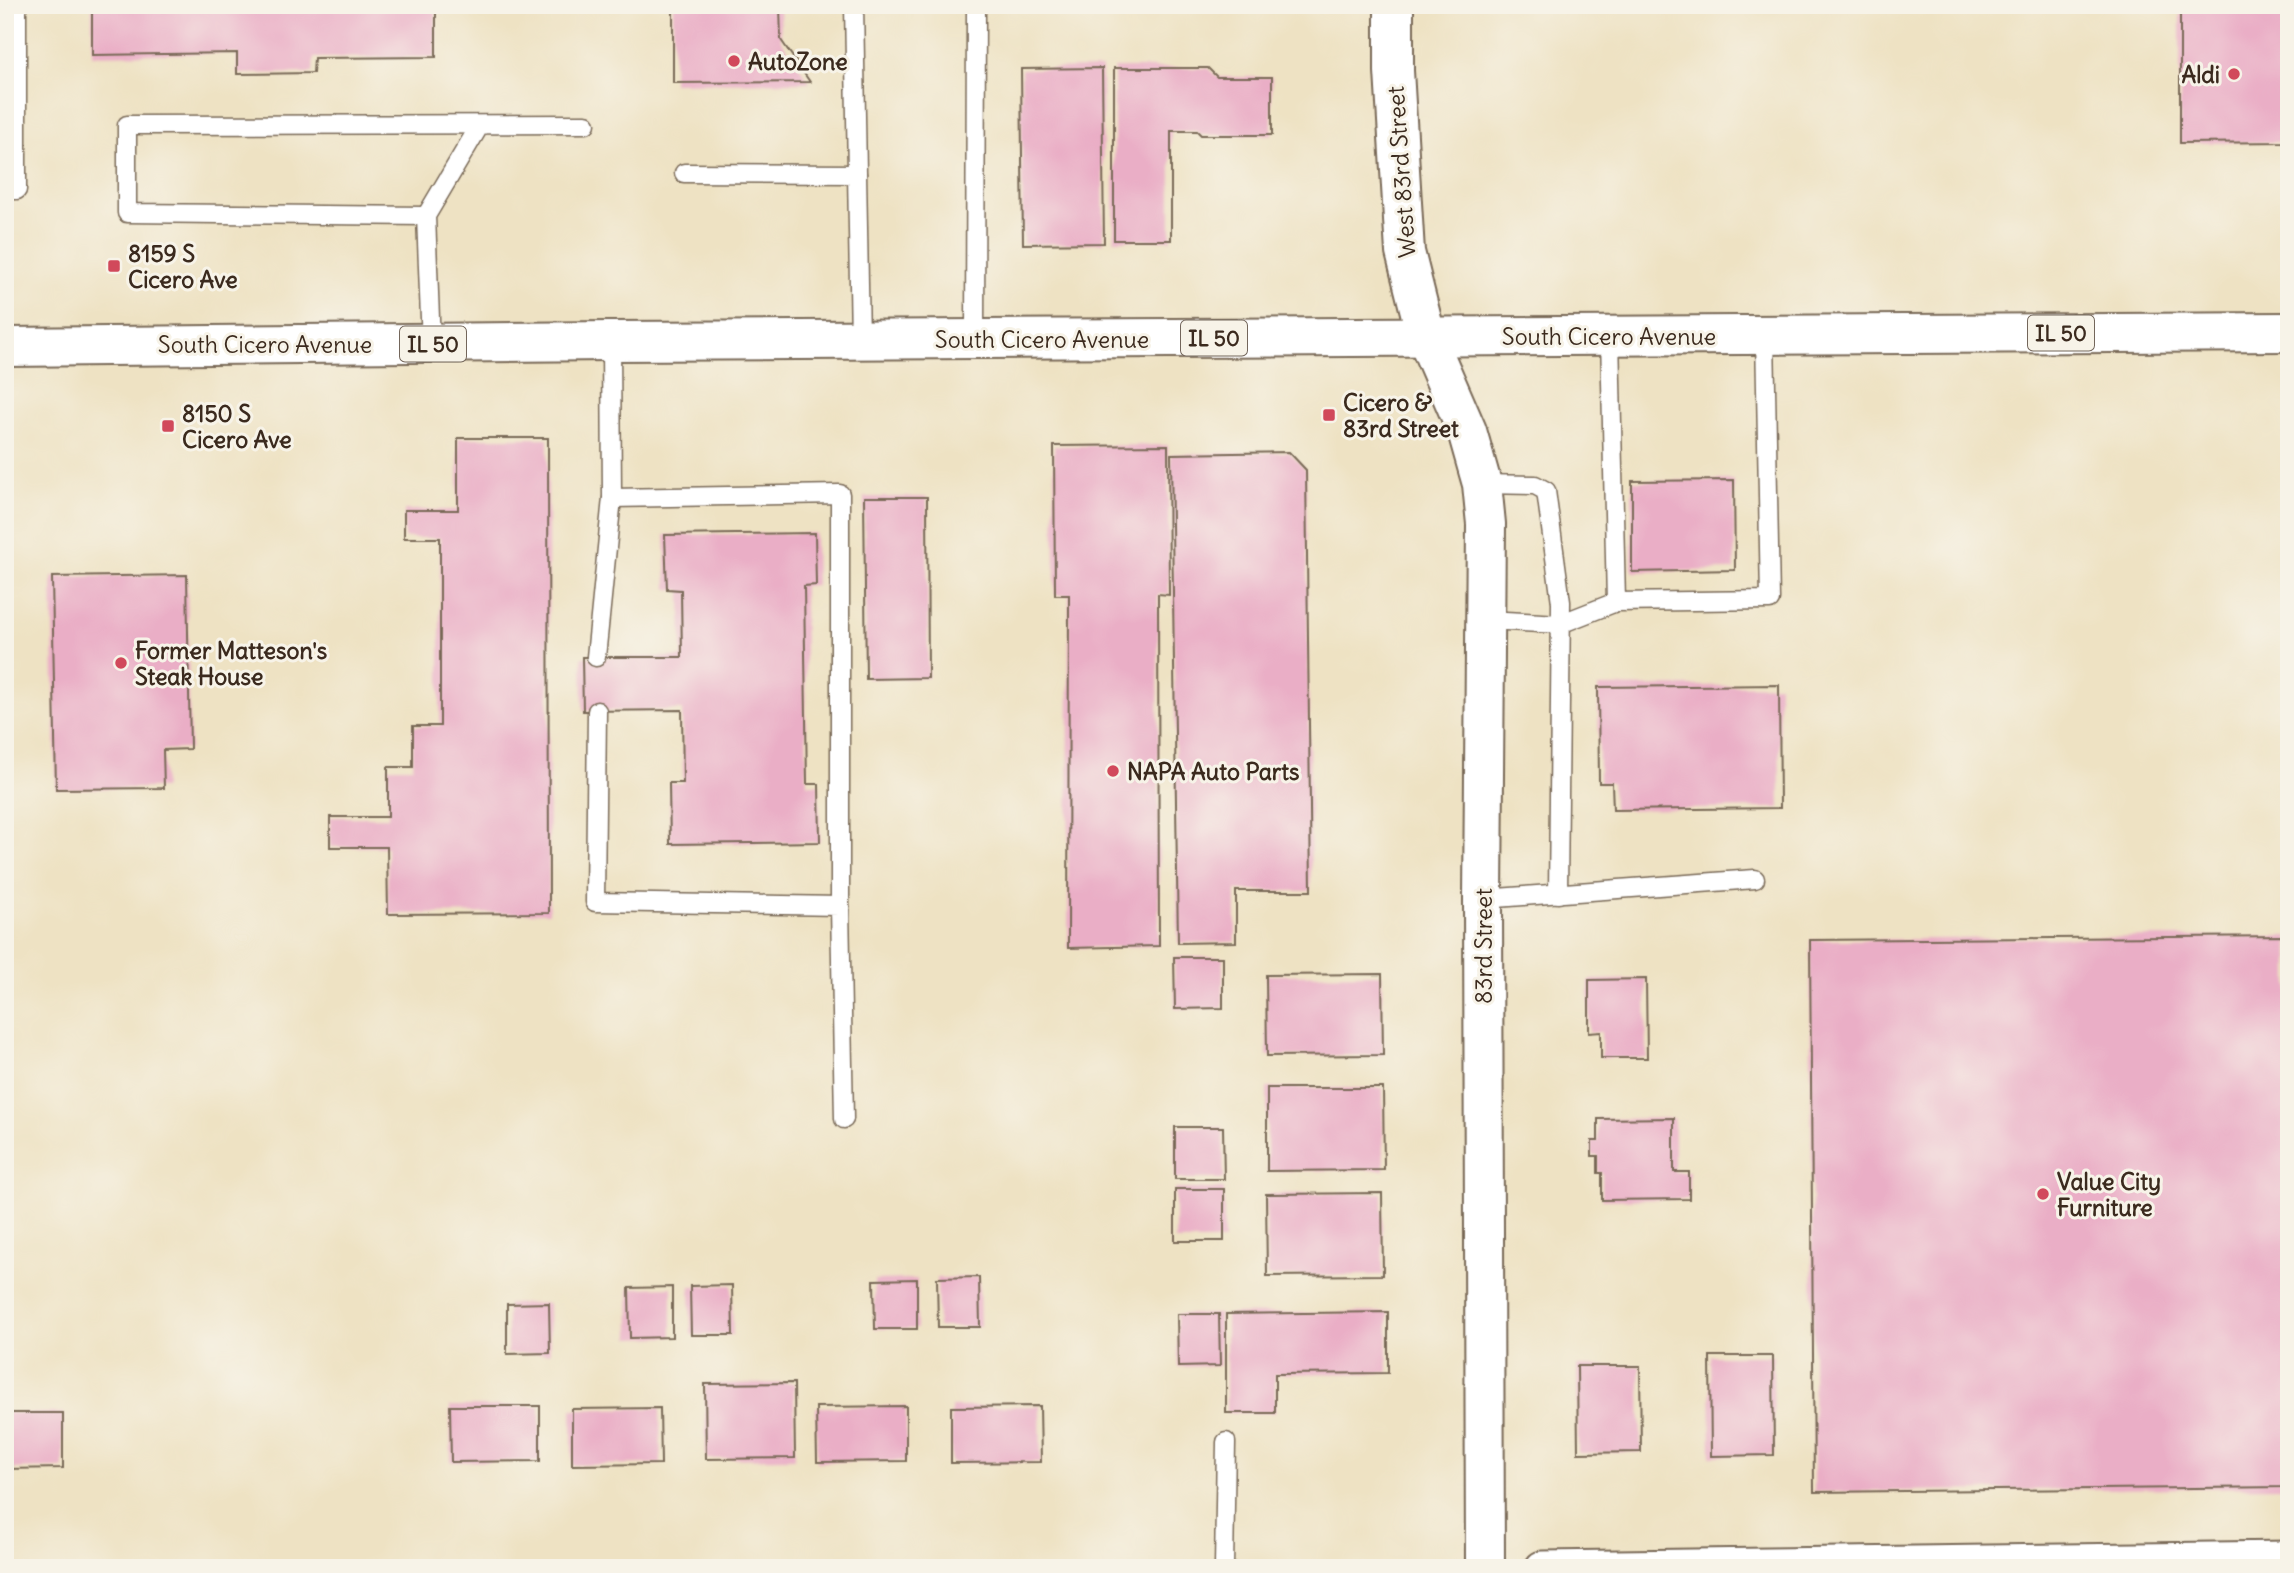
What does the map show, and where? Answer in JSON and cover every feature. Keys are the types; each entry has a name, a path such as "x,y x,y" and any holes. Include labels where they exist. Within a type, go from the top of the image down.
{"main road":[{"name":"West 83rd Street","path":"1394,5 1394,71 1405,252 1426,336"},
{"name":"South Cicero Avenue","path":"5,347 2289,332"},
{"name":"83rd Street","path":"1426,336 1467,431 1482,484 1486,524 1483,899 1485,1568"}],"street":[{"path":"1542,1568 2289,1558"}],"lane":[{"path":"5,190 17,190 17,5"},
{"path":"854,5 860,340"},
{"path":"975,340 976,5"},
{"path":"426,216 127,213 127,125 586,124"},
{"path":"431,344 426,216 480,125"},
{"path":"684,173 857,174"},
{"path":"1486,620 1560,624 1616,602 1770,600 1765,335"},
{"path":"1610,336 1616,602"},
{"path":"596,657 612,498 611,341"},
{"path":"1482,484 1535,485 1546,491 1561,603 1558,894"},
{"path":"612,498 841,494 840,906 845,1119"},
{"path":"597,711 595,902 840,906"},
{"path":"1483,899 1755,878"},
{"path":"1224,1568 1226,1442"}],"building":[{"path":"92,5 436,5 436,57 314,58 313,73 237,74 237,53 92,55"},
{"name":"AutoZone","path":"673,5 780,5 781,40 810,82 673,83"},
{"name":"Aldi","path":"2180,5 2289,5 2289,142 2180,143"},
{"path":"1102,68 1104,243 1023,244 1021,69"},
{"path":"1114,68 1208,68 1217,77 1272,77 1272,135 1201,135 1197,131 1171,131 1171,240 1114,240"},
{"path":"458,438 548,438 549,913 388,914 387,847 330,847 330,817 388,817 388,767 413,767 413,726 440,726 440,538 404,538 404,510 458,510"},
{"name":"NAPA Auto Parts","path":"1168,445 1169,595 1158,594 1159,946 1068,948 1069,595 1055,595 1054,446"},
{"path":"1289,452 1306,470 1311,891 1236,891 1236,942 1178,943 1171,454"},
{"path":"1734,480 1735,570 1632,572 1632,481"},
{"path":"864,497 927,497 928,678 866,679"},
{"path":"815,533 816,585 804,586 807,784 819,784 820,842 670,844 669,783 683,783 682,710 583,711 582,657 682,657 681,590 667,589 665,535"},
{"name":"Former Matteson's Steak House","path":"187,575 190,749 163,750 164,788 56,789 52,577"},
{"path":"1779,685 1780,808 1613,810 1612,783 1599,783 1598,687"},
{"path":"2289,936 2289,1487 1814,1492 1810,940"},
{"path":"1174,957 1223,957 1223,1008 1175,1009"},
{"path":"1382,974 1383,1055 1267,1056 1266,975"},
{"path":"1646,979 1647,1058 1601,1058 1601,1032 1589,1033 1589,980"},
{"path":"1267,1088 1383,1088 1384,1170 1267,1171"},
{"path":"1674,1118 1674,1172 1689,1172 1689,1199 1602,1200 1602,1173 1598,1173 1598,1156 1592,1156 1592,1141 1598,1141 1598,1119"},
{"path":"1175,1127 1223,1127 1224,1179 1175,1179"},
{"path":"1175,1189 1224,1189 1224,1241 1175,1241"},
{"path":"1382,1193 1383,1275 1267,1276 1266,1194"},
{"path":"979,1277 980,1327 938,1327 937,1278"},
{"path":"917,1279 917,1329 875,1329 874,1280"},
{"path":"732,1285 733,1335 691,1335 690,1286"},
{"path":"672,1287 672,1337 630,1338 629,1288"},
{"path":"549,1303 550,1353 507,1354 507,1304"},
{"path":"1388,1312 1388,1373 1275,1374 1275,1413 1226,1413 1226,1314"},
{"path":"1177,1314 1219,1314 1220,1366 1178,1367"},
{"path":"1710,1356 1773,1356 1774,1455 1711,1456"},
{"path":"1577,1366 1640,1366 1641,1452 1578,1453"},
{"path":"794,1383 795,1458 706,1459 705,1384"},
{"path":"450,1406 540,1406 540,1461 451,1462"},
{"path":"906,1406 906,1461 817,1462 816,1407"},
{"path":"1040,1406 1041,1462 951,1463 951,1407"},
{"path":"660,1408 661,1464 572,1465 572,1409"},
{"path":"5,1413 63,1413 63,1468 5,1469"}],"place":[{"name":"AutoZone","path":"734,61"},
{"name":"Aldi","path":"2234,74"},
{"name":"8159 S Cicero Ave","path":"114,266"},
{"name":"Cicero & 83rd Street","path":"1329,415"},
{"name":"8150 S Cicero Ave","path":"168,426"},
{"name":"Former Matteson's Steak House","path":"121,663"},
{"name":"NAPA Auto Parts","path":"1113,771"},
{"name":"Value City Furniture","path":"2043,1194"}]}
